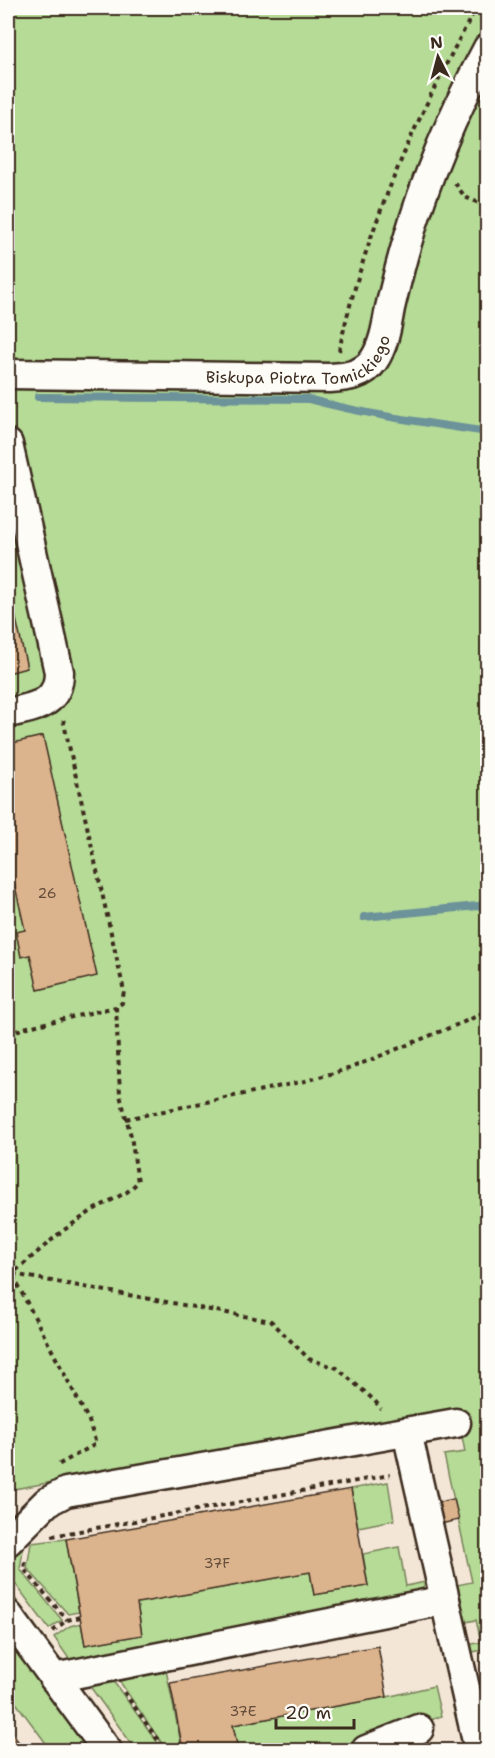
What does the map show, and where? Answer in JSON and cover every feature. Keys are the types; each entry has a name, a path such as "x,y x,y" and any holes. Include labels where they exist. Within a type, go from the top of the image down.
{"street":[{"name":"Biskupa Piotra Tomickiego","path":"8,374 330,378 345,377 361,372 373,362 382,344 405,247 431,170 458,105 488,48"},
{"path":"8,444 58,661 59,681 52,697 32,707 8,713"},
{"path":"16,1550 47,1502 66,1492 456,1424"},
{"path":"399,1433 416,1470 479,1750"},
{"path":"54,1678 445,1600"},
{"path":"8,1615 107,1750"},
{"path":"366,1750 419,1729"}],"path":[{"path":"431,170 454,182 465,197 488,207"},
{"path":"8,1034 24,1028 116,1007 122,1003 124,991 57,690"},
{"path":"8,1286 12,1274 61,1232 93,1210 127,1192 138,1182 131,1136 120,1095 116,1007"},
{"path":"126,1119 305,1082 348,1069 488,1010"},
{"path":"8,1269 89,1421 96,1444 59,1463 52,1470"},
{"path":"12,1274 271,1321 309,1359 337,1368 375,1401 399,1433"},
{"path":"52,1536 416,1470"},
{"path":"16,1550 24,1569 67,1620"},
{"path":"48,1635 67,1620 80,1617"},
{"path":"120,1687 165,1750 182,1746"}],"green space":[{"path":"8,8 487,8 488,292 485,298 488,298 487,1670 483,1650 463,1654 461,1647 481,1642 476,1620 456,1624 447,1587 472,1582 444,1455 465,1452 457,1410 8,1490"},
{"path":"388,1482 394,1520 358,1527 351,1489"},
{"path":"66,1539 79,1612 68,1614 27,1568 31,1543"},
{"path":"24,1544 20,1569 62,1620 49,1629 8,1574 8,1556 19,1545"},
{"path":"399,1547 406,1586 425,1582 422,1592 78,1672 54,1637 70,1626 81,1623 85,1645 142,1635 137,1603 310,1572 314,1595 368,1586 363,1554"},
{"path":"8,1589 62,1662 52,1653 8,1593"},
{"path":"8,1640 88,1750 51,1750 8,1692"},
{"path":"166,1670 181,1743 165,1748 118,1679"},
{"path":"113,1681 163,1750 136,1750 89,1685"},
{"path":"434,1686 441,1716 355,1750 238,1750 233,1725 387,1697"}],"building":[{"path":"8,583 27,668 8,673"},
{"path":"43,736 97,976 38,990 30,955 21,957 16,932 25,930 8,855 8,744"},
{"path":"351,1489 368,1586 314,1595 310,1572 137,1603 142,1635 85,1645 66,1539"},
{"path":"454,1499 459,1520 435,1525 430,1504"},
{"path":"378,1646 387,1697 233,1725 238,1750 183,1750 170,1683"},
{"path":"11,1731 24,1750 8,1750 8,1733"}],"waterway":[{"path":"38,397 308,399 375,414 488,432"},
{"path":"364,917 488,905"}]}
